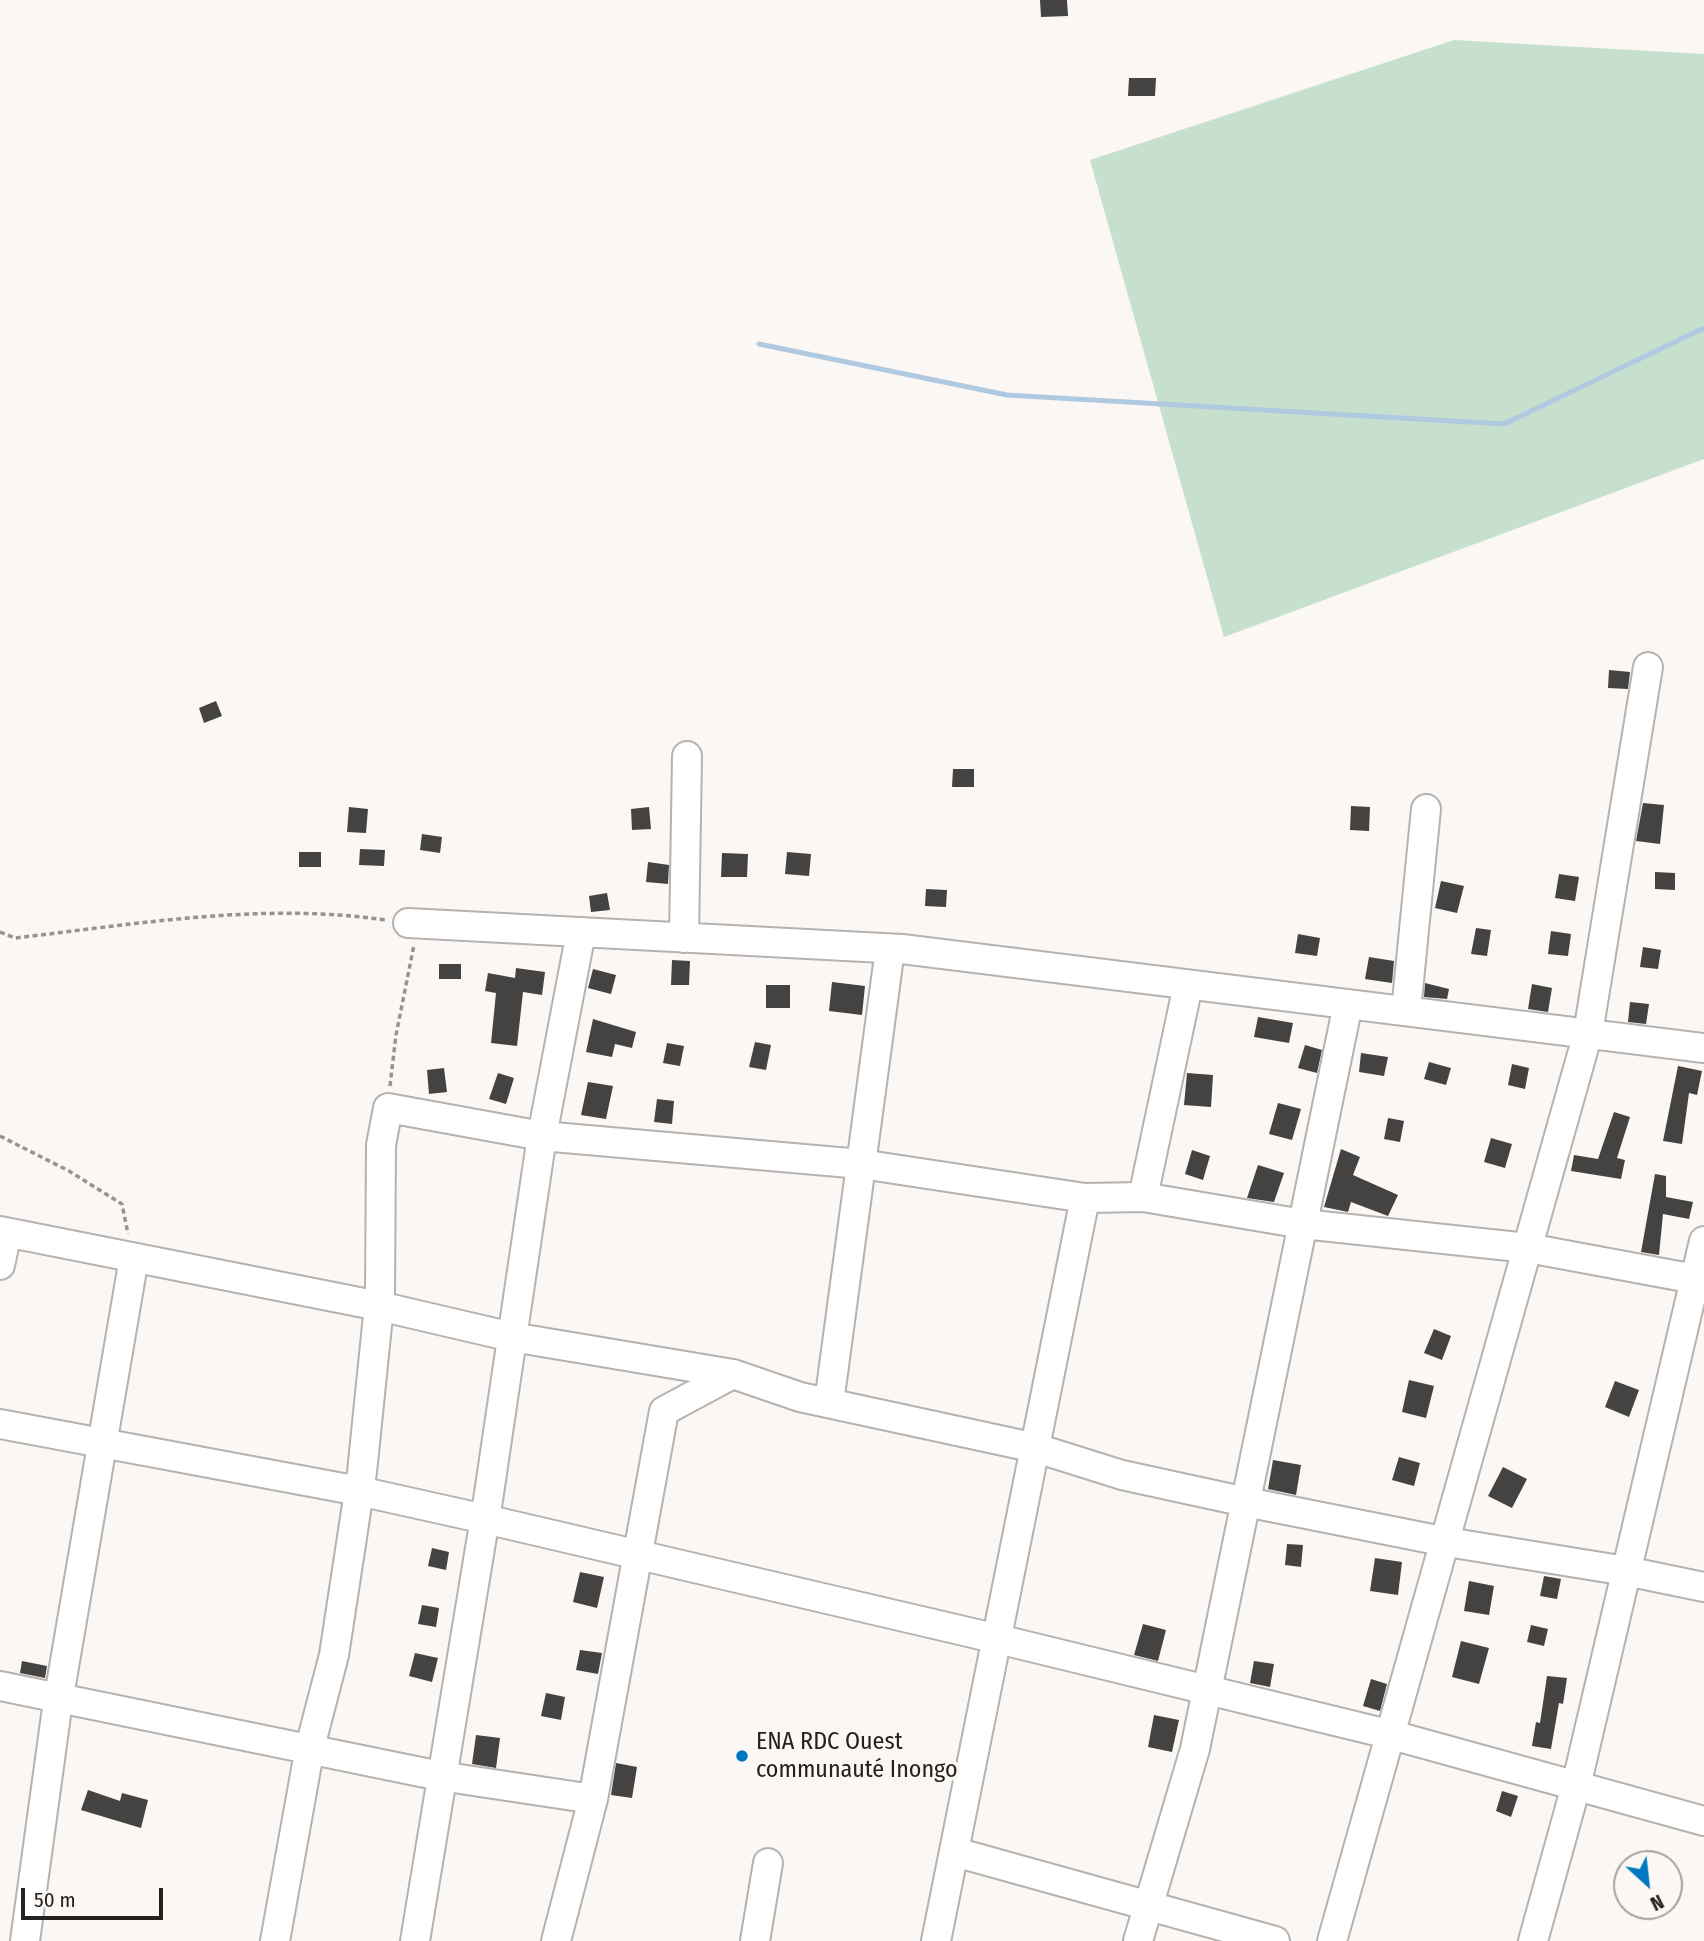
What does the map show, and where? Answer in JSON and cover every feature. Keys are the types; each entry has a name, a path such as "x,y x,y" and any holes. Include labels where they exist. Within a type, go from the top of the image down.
{"street":[{"path":"1332,1941 1447,1542 1588,1034 1648,667"},
{"path":"684,938 687,756"},
{"path":"1406,1011 1426,809"},
{"path":"413,923 890,949 1704,1048"},
{"path":"415,1941 440,1776 485,1519 542,1136 581,932"},
{"path":"829,1403 890,949"},
{"path":"1143,1197 1188,985"},
{"path":"1138,1941 1195,1749 1348,1004"},
{"path":"275,1941 310,1747 334,1655 359,1491 379,1306 381,1146 388,1108 542,1136 861,1164 1085,1198 1143,1197 1303,1224 1528,1248 1695,1279"},
{"path":"936,1941 1085,1198"},
{"path":"0,1265 3,1232 379,1306 512,1337 733,1374 800,1397 1036,1448 1122,1475 1246,1502 1447,1542 1626,1571 1704,1587"},
{"path":"1533,1941 1576,1786 1704,1241"},
{"path":"25,1941 58,1698 134,1258"},
{"path":"556,1941 593,1799 664,1411 733,1374"},
{"path":"0,1424 359,1491 485,1519 638,1557 998,1639 1392,1735 1704,1821"},
{"path":"0,1686 310,1747 440,1776 593,1799"},
{"path":"955,1852 1275,1941"},
{"path":"755,1941 768,1863"}],"path":[{"path":"0,932 15,938 242,915 331,912 413,923 388,1108"},
{"path":"0,1136 69,1171 122,1204 134,1258"}],"green space":[{"path":"1454,40 1704,54 1704,459 1224,637 1090,160"}],"building":[{"path":"1040,0 1067,0 1068,16 1041,17"},
{"path":"1129,78 1156,78 1155,96 1128,96"},
{"path":"1609,670 1630,672 1628,689 1608,688"},
{"path":"216,701 222,716 204,723 199,708"},
{"path":"953,769 974,769 974,787 952,787"},
{"path":"1643,803 1664,805 1660,844 1636,841"},
{"path":"1351,806 1370,807 1369,831 1350,830"},
{"path":"349,807 368,809 366,833 347,832"},
{"path":"649,807 651,829 632,830 631,809"},
{"path":"422,834 442,837 440,853 420,850"},
{"path":"360,849 385,850 384,866 359,865"},
{"path":"299,852 321,852 321,867 299,867"},
{"path":"787,852 811,854 809,876 785,874"},
{"path":"722,853 748,854 747,877 721,877"},
{"path":"648,862 669,865 668,884 646,882"},
{"path":"1655,872 1675,873 1675,890 1655,889"},
{"path":"1559,874 1579,877 1575,901 1555,898"},
{"path":"1441,881 1464,886 1457,913 1435,908"},
{"path":"926,889 947,890 946,907 925,906"},
{"path":"607,893 610,910 591,912 589,896"},
{"path":"1476,928 1491,930 1487,956 1471,954"},
{"path":"1551,931 1571,934 1568,956 1548,954"},
{"path":"1298,934 1320,938 1317,956 1295,953"},
{"path":"1643,947 1661,950 1658,969 1640,967"},
{"path":"1369,957 1394,961 1392,983 1365,979"},
{"path":"672,960 690,961 689,985 671,985"},
{"path":"439,964 461,964 461,979 439,979"},
{"path":"516,968 545,972 542,995 523,992 517,1046 491,1043 496,993 485,991 488,973 515,978"},
{"path":"593,969 616,975 611,994 588,988"},
{"path":"832,982 865,986 862,1015 829,1011"},
{"path":"1425,983 1449,989 1447,999 1424,997"},
{"path":"1532,984 1552,988 1548,1012 1528,1009"},
{"path":"766,985 790,985 790,1008 766,1008"},
{"path":"1630,1002 1649,1004 1646,1024 1628,1022"},
{"path":"1258,1017 1293,1023 1289,1043 1254,1037"},
{"path":"593,1019 636,1032 632,1048 615,1044 612,1057 586,1052"},
{"path":"755,1042 771,1045 766,1070 749,1067"},
{"path":"667,1043 684,1046 680,1066 663,1063"},
{"path":"1305,1045 1322,1050 1317,1073 1298,1068"},
{"path":"1361,1053 1388,1057 1384,1076 1359,1072"},
{"path":"1429,1062 1451,1068 1446,1085 1424,1079"},
{"path":"1512,1064 1529,1068 1525,1089 1508,1085"},
{"path":"1678,1066 1702,1071 1697,1095 1689,1093 1682,1144 1663,1141"},
{"path":"444,1068 447,1092 429,1094 427,1070"},
{"path":"498,1073 514,1078 506,1104 489,1099"},
{"path":"1187,1073 1213,1075 1211,1107 1184,1105"},
{"path":"588,1082 613,1086 606,1119 581,1115"},
{"path":"657,1099 674,1101 672,1124 654,1122"},
{"path":"1278,1103 1301,1109 1292,1140 1269,1134"},
{"path":"1614,1112 1630,1117 1617,1158 1625,1160 1621,1179 1571,1171 1574,1155 1598,1159"},
{"path":"1388,1118 1404,1121 1400,1142 1384,1139"},
{"path":"1491,1138 1512,1144 1505,1168 1484,1162"},
{"path":"1341,1149 1360,1157 1353,1175 1398,1195 1388,1216 1351,1202 1348,1212 1324,1207"},
{"path":"1192,1150 1210,1156 1203,1180 1185,1174"},
{"path":"1258,1165 1284,1173 1274,1202 1247,1198"},
{"path":"1655,1174 1666,1176 1666,1197 1693,1202 1689,1219 1663,1214 1659,1255 1641,1252"},
{"path":"1434,1329 1451,1336 1442,1360 1424,1353"},
{"path":"1409,1380 1434,1386 1426,1418 1402,1412"},
{"path":"1615,1381 1639,1390 1629,1417 1605,1407"},
{"path":"1399,1457 1420,1463 1414,1486 1392,1480"},
{"path":"1273,1460 1301,1465 1296,1495 1268,1489"},
{"path":"1503,1467 1527,1479 1512,1508 1488,1496"},
{"path":"1287,1544 1303,1545 1301,1567 1285,1565"},
{"path":"432,1548 449,1552 446,1570 428,1566"},
{"path":"1375,1558 1402,1562 1398,1595 1370,1591"},
{"path":"580,1572 604,1577 597,1608 573,1602"},
{"path":"1544,1576 1561,1579 1557,1599 1540,1596"},
{"path":"1469,1581 1494,1586 1489,1615 1464,1611"},
{"path":"422,1605 439,1608 436,1627 418,1624"},
{"path":"1143,1624 1166,1630 1158,1661 1134,1655"},
{"path":"1531,1625 1548,1629 1544,1646 1527,1642"},
{"path":"1461,1641 1489,1648 1479,1684 1452,1677"},
{"path":"580,1650 602,1653 598,1674 576,1670"},
{"path":"415,1653 438,1658 432,1682 409,1676"},
{"path":"22,1661 47,1666 45,1678 20,1673"},
{"path":"1254,1661 1274,1664 1270,1687 1250,1683"},
{"path":"1547,1676 1567,1678 1563,1704 1559,1703 1551,1749 1532,1746 1536,1722 1540,1723"},
{"path":"1371,1679 1387,1684 1380,1711 1363,1706"},
{"path":"546,1693 565,1697 561,1720 541,1716"},
{"path":"1154,1715 1179,1720 1172,1752 1148,1747"},
{"path":"476,1735 500,1738 496,1768 472,1764"},
{"path":"616,1763 637,1767 632,1798 611,1795"},
{"path":"88,1790 120,1801 122,1793 148,1800 141,1828 81,1810"},
{"path":"1502,1791 1518,1796 1511,1817 1496,1811"}],"waterway":[{"path":"759,344 1007,395 1504,424 1704,328"}],"place":[{"name":"ENA RDC Ouest communauté Inongo","path":"742,1756"}]}
